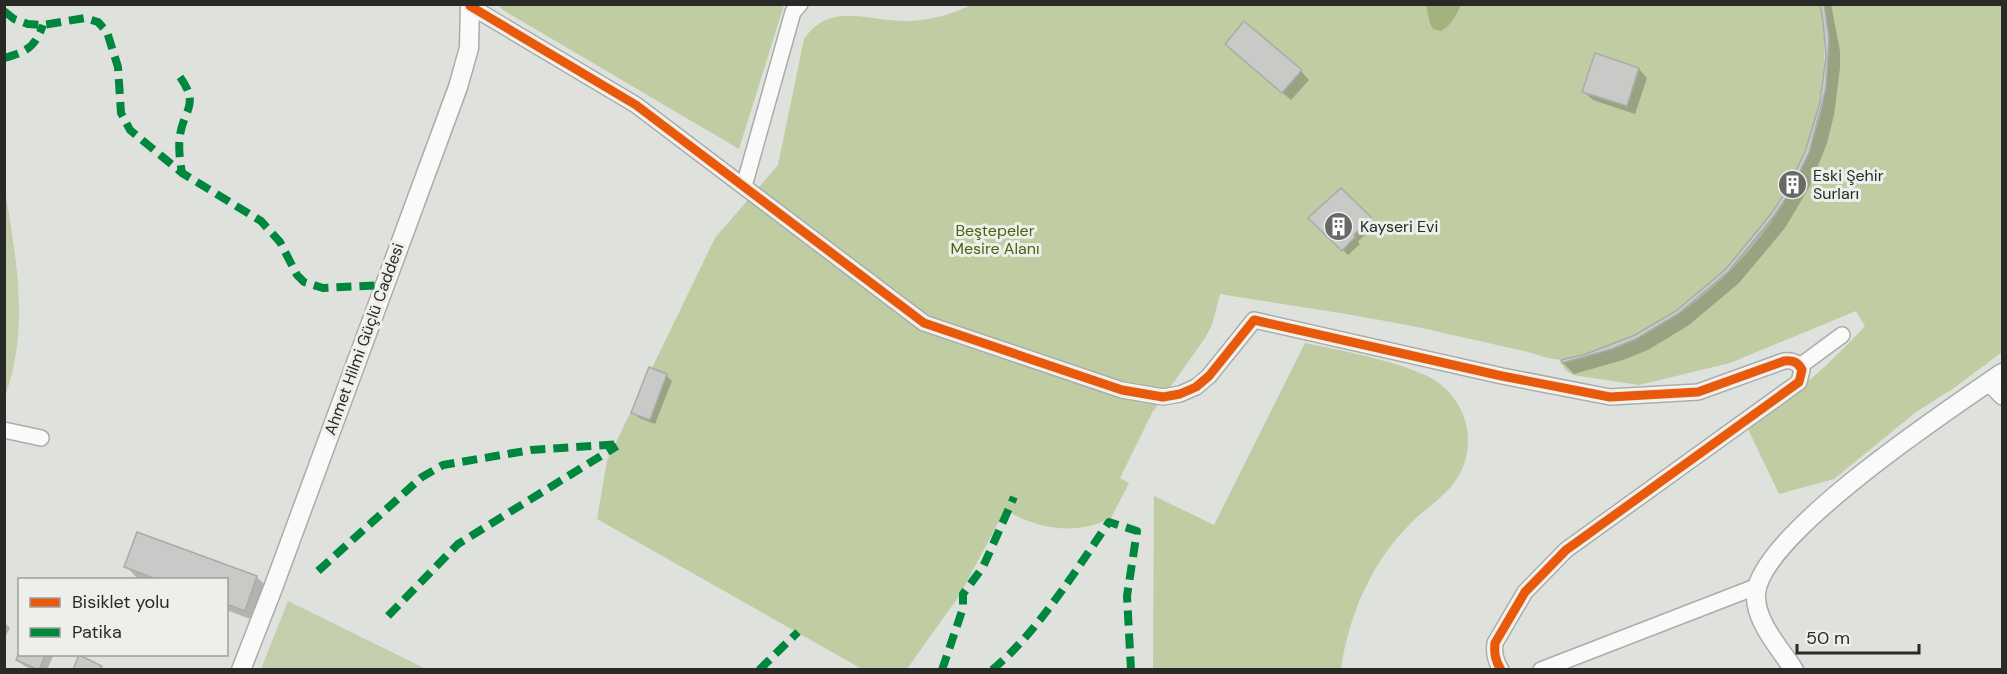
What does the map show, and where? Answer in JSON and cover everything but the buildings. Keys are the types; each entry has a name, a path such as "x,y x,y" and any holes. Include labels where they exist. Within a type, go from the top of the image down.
{"street":[{"path":"744,186 793,12 800,4"},
{"path":"470,5 636,105 924,323 1122,390 1162,397 1180,394 1196,387 1209,376 1254,320 1502,376 1610,397 1698,392 1784,361 1793,361 1800,366 1802,375 1799,382 1566,550 1525,592 1495,643 1494,652 1501,669"},
{"name":"Ahmet Hilmi Güçlü Caddesi","path":"241,669 458,87 469,48 470,5"},
{"path":"1800,366 1842,335"},
{"path":"1794,669 1761,620 1757,606 1760,578 1782,548 1815,512 1867,470 1995,378 2002,397"},
{"path":"4,430 41,438"},
{"path":"1541,669 1758,586"}],"shaded area":[{"path":"1426,4 1461,5 1450,23 1441,31 1433,29"},
{"path":"5,190 16,267 19,319 13,371 5,396"},
{"path":"288,601 426,669 261,669"}],"green space":[{"name":"Beştepeler Mesire Alanı","path":"973,4 1820,5 1824,57 1818,109 1801,160 1776,207 1743,251 1705,289 1661,320 1615,343 1570,358 1555,359 1397,323 1220,294 1212,325 1205,338 1152,413 1120,478 1129,483 1111,518 1084,527 1057,528 1030,522 1005,510 959,596 907,669 862,669 597,519 607,461 715,238 778,165 804,39 815,27 838,16 909,21 942,16"},
{"path":"498,5 784,5 739,149"},
{"path":"1824,5 2002,5 2002,352 1954,388 1916,412 1834,479 1779,494 1748,429 1809,380 1865,326 1856,311 1730,363 1639,385 1573,375 1564,369 1562,363 1626,343 1679,314 1719,281 1755,244 1785,201 1808,155 1822,106 1828,56"},
{"path":"1305,343 1393,363 1427,376 1444,387 1461,409 1466,422 1468,442 1462,469 1446,492 1396,539 1373,573 1356,610 1341,669 1153,669 1154,496 1214,525"}],"marked path":[{"path":"4,11 14,19 28,24 43,25 85,18 98,22 107,32 118,67 121,113 130,130 182,173 261,221 280,242 297,275 304,282 323,288 384,285"},
{"path":"4,58 29,48 37,39 43,25"},
{"path":"180,77 186,86 190,101 179,140 182,173"},
{"path":"318,571 422,477 443,465 531,450 620,444"},
{"path":"388,616 458,544 617,446"},
{"path":"942,670 963,608 963,594 983,567 1014,497"},
{"path":"992,670 1009,655 1040,620 1109,522 1137,531 1127,596 1131,670"},
{"path":"759,670 798,632"}],"cycle path":[{"path":"470,6 636,105 924,323 1122,390 1163,397 1180,394 1196,387 1209,376 1254,320 1502,376 1610,397 1698,392 1784,361 1797,363 1802,370 1799,382 1566,550 1525,592 1495,643 1495,656 1501,670"}],"place":[{"name":"Eski Şehir Surları","path":"1792,184"},
{"name":"Kayseri Evi","path":"1339,226"}]}
